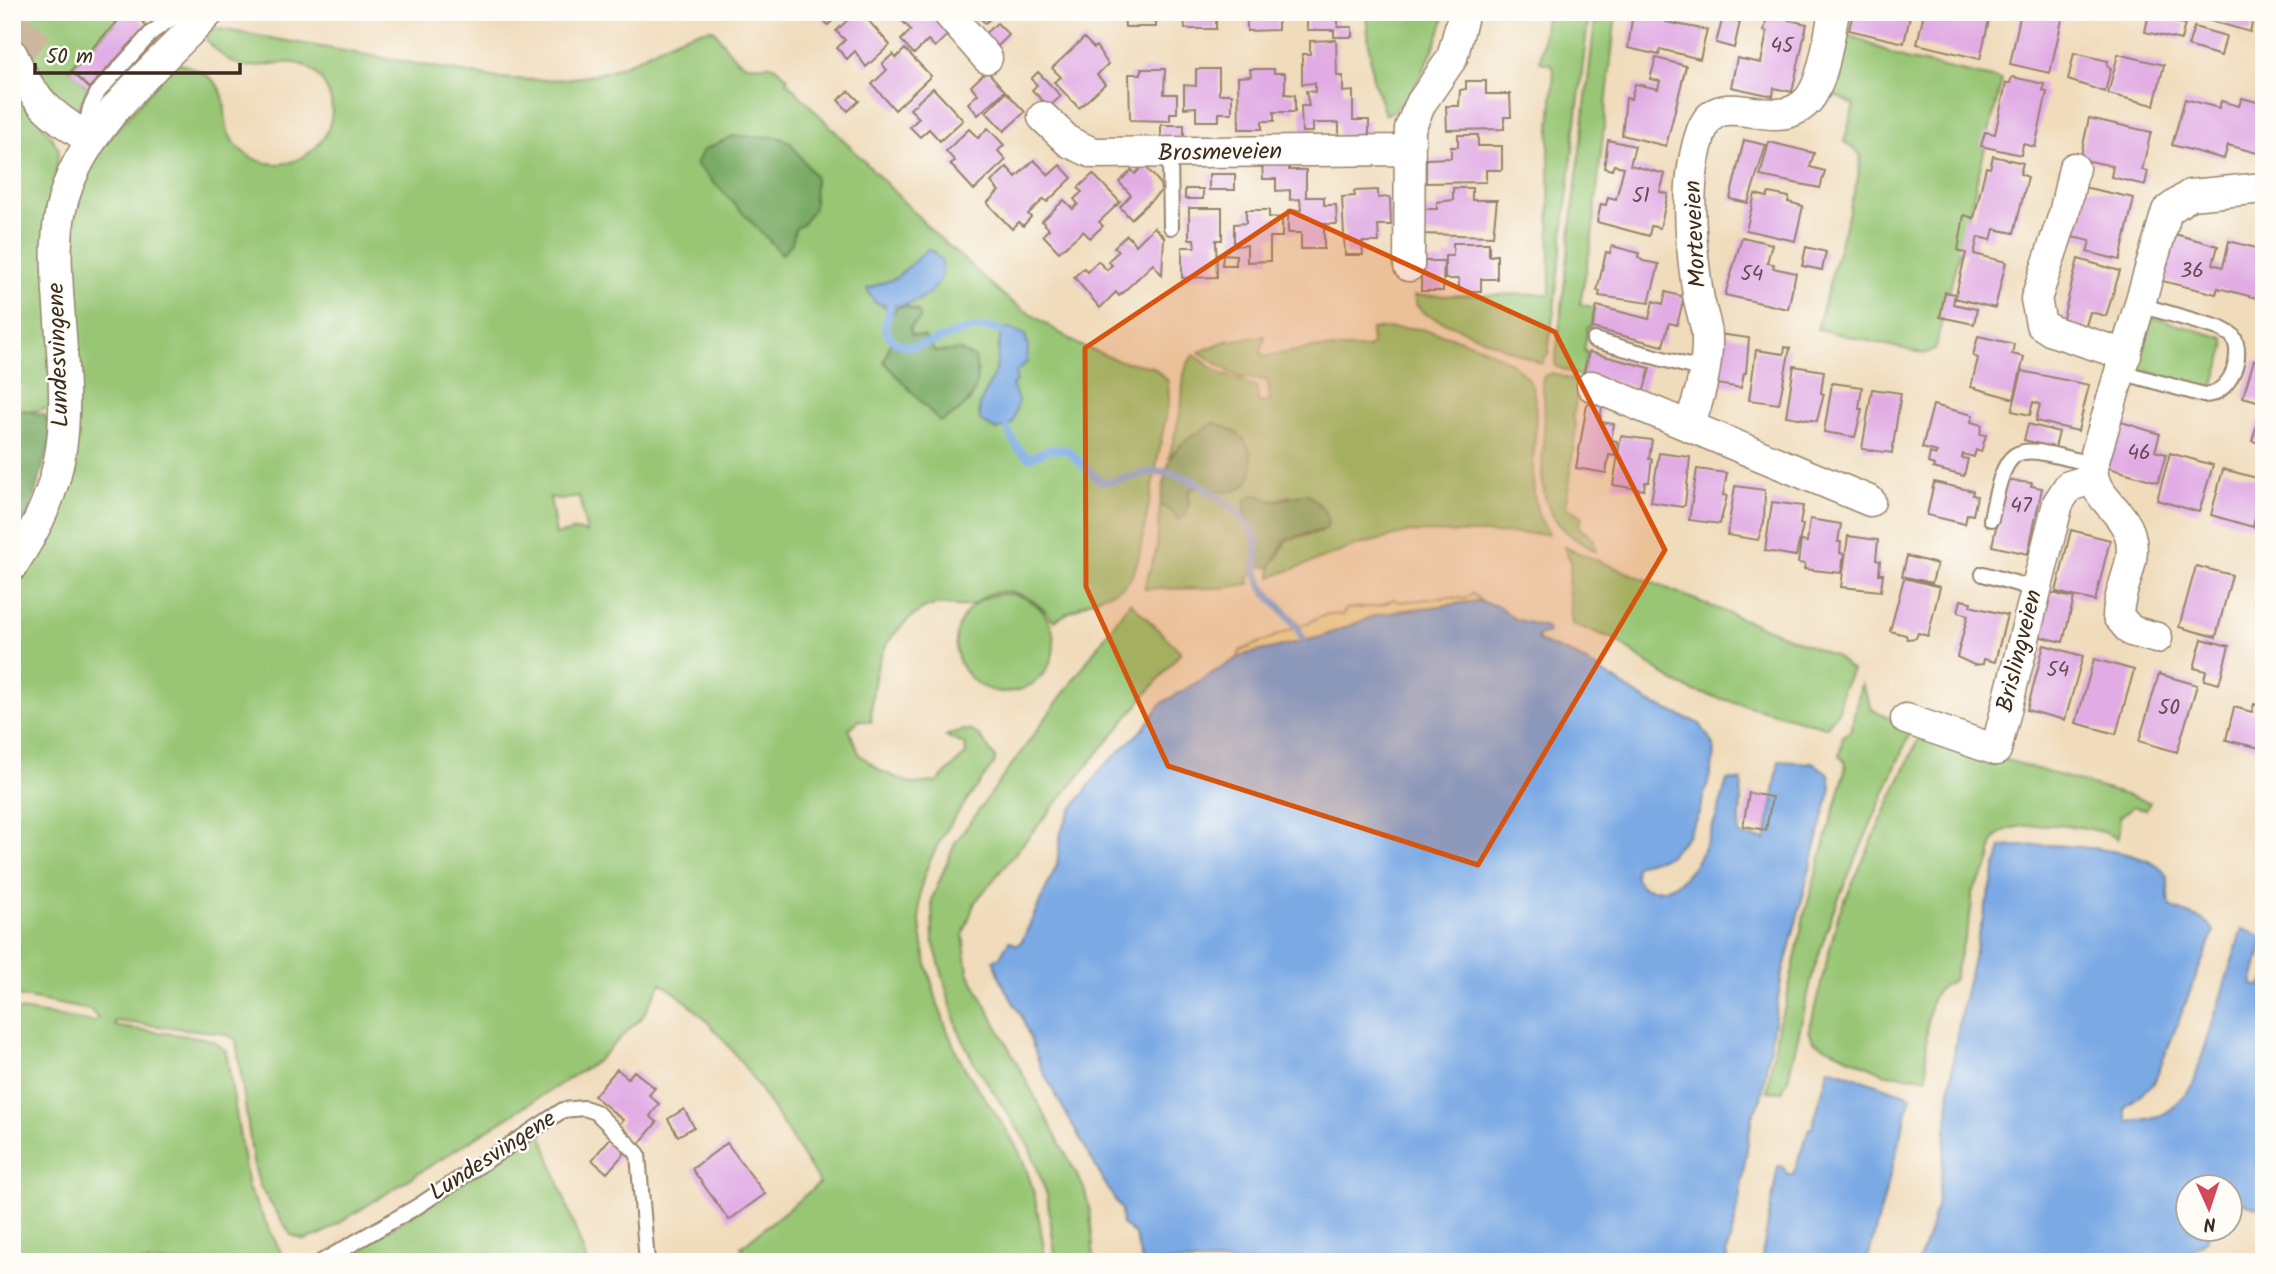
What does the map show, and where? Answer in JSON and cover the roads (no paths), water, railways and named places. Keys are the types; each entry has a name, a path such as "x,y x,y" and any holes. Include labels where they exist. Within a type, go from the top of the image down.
{"street":[{"path":"947,12 987,58"},
{"path":"1409,266 1408,150 1414,115 1452,58 1464,12"},
{"name":"Morteveien","path":"1689,424 1703,370 1707,338 1697,289 1691,186 1703,129 1711,115 1725,109 1772,116 1788,113 1808,100 1818,82 1834,12"},
{"name":"Lundesvingene","path":"12,566 48,506 61,460 65,402 55,263 57,232 68,184 88,138 201,13"},
{"path":"12,54 35,98 58,120 88,138"},
{"name":"Brosmeveien","path":"1043,117 1082,150 1110,154 1408,150"},
{"path":"2074,168 2062,222 2036,299 2038,314 2042,324 2052,331 2123,363"},
{"path":"2157,638 2132,631 2119,620 2118,611 2132,559 2132,541 2126,524 2101,495 2093,472 2161,223 2172,205 2195,193 2264,188"},
{"path":"1592,386 1870,501"},
{"name":"Brislingveien","path":"1906,719 1996,750 2035,589 2061,496 2069,486 2093,472"}],"lane":[{"path":"1170,154 1171,227"},
{"path":"2123,363 2204,395 2218,393 2229,383 2237,350 2232,335 2219,328 2140,304"},
{"path":"1594,341 1703,370"},
{"path":"1991,519 2002,469 2017,453 2032,451 2093,472"},
{"path":"1983,574 2035,589"},
{"name":"Lundesvingene","path":"321,1262 418,1206 548,1118 577,1108 596,1112 638,1154 647,1262"}],"water":[{"path":"928,249 941,259 942,272 931,292 910,303 886,305 874,302 867,289 896,278"},
{"path":"1009,328 1025,335 1028,347 1027,362 1016,372 1016,381 1012,385 1018,401 1013,423 997,430 980,421 980,404 996,370 1001,331"},
{"path":"1477,601 1498,606 1515,619 1546,627 1548,633 1538,636 1538,641 1578,657 1649,702 1700,724 1714,745 1713,764 1699,813 1687,836 1669,856 1636,865 1635,876 1641,886 1660,890 1675,884 1689,872 1709,835 1727,780 1742,781 1739,835 1766,840 1779,761 1813,763 1829,774 1831,788 1781,980 1761,1099 1752,1116 1736,1219 1726,1254 1728,1262 1142,1262 1135,1235 1122,1224 1121,1209 1042,1070 1022,1017 1004,987 993,960 999,958 1009,941 1017,945 1022,941 1057,865 1061,831 1070,812 1102,768 1143,729 1162,703 1243,655 1321,637 1376,615"},
{"path":"2001,847 2075,847 2112,851 2147,861 2167,877 2170,905 2205,921 2214,931 2154,1083 2124,1108 2128,1122 2167,1112 2187,1092 2194,1082 2242,929 2264,937 2252,985 2260,986 2264,982 2264,1210 2244,1203 2244,1172 2174,1172 2174,1242 2203,1242 2178,1262 1918,1262 1928,1236 1940,1182 1960,1016"},
{"path":"1829,1068 1911,1096 1867,1262 1761,1262 1778,1166 1782,1166 1788,1175 1793,1175 1809,1128 1812,1128"}],"waterway":[{"path":"890,307 885,328 894,341 906,346 920,345 970,330 986,328 1001,331"},
{"path":"1007,428 1017,447 1029,458 1050,449 1067,450 1101,482 1159,472 1171,473 1213,493 1248,525 1254,535 1256,566 1262,586 1294,623 1303,641"}],"tunnel":[{"path":"12,54 45,12"}]}
